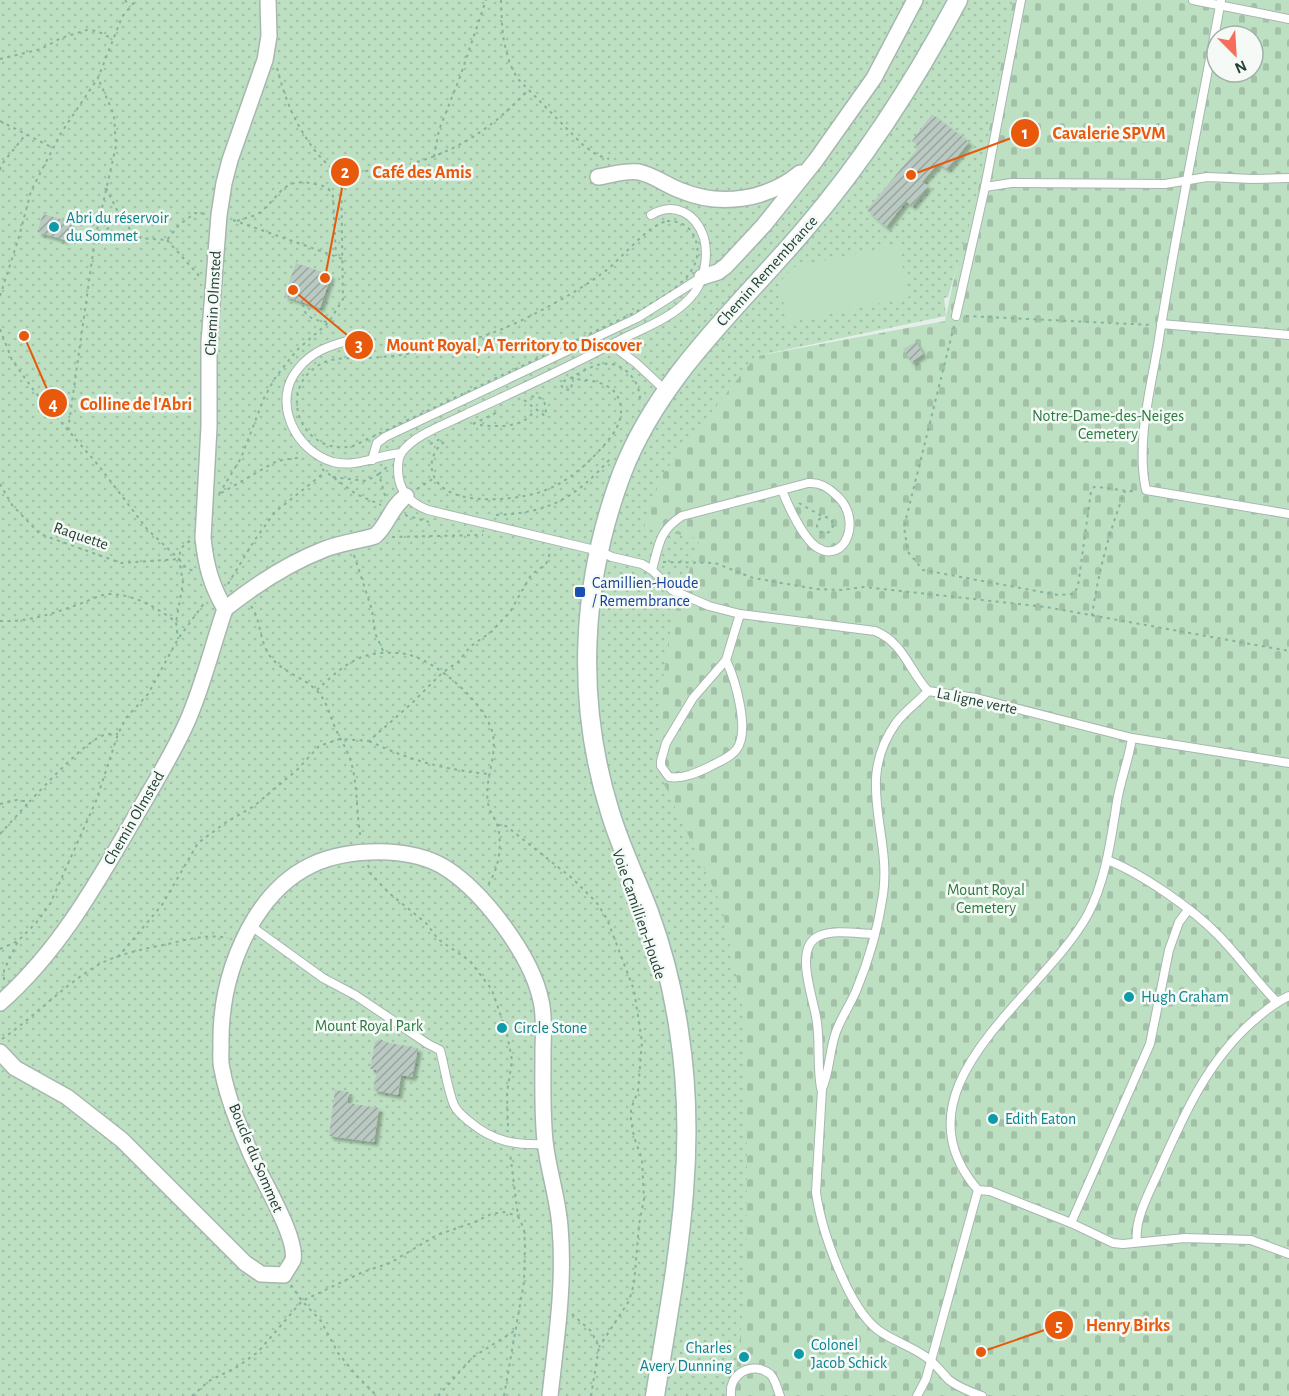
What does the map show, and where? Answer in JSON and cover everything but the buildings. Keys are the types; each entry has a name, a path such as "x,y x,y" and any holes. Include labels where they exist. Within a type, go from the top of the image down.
{"street":[{"name":"Chemin Olmsted","path":"5,999 59,939 76,915 162,770 195,702 225,609 220,587 204,546 212,287 224,183 265,60 268,0"},
{"path":"702,277 718,272 726,266 770,218 816,160 874,78 915,0"},
{"name":"Chemin Remembrance","path":"599,551 622,474 642,429 665,390 715,328 824,207 908,89 958,0"},
{"path":"598,177 640,172 704,198 731,199 759,195 777,188 816,160"},
{"path":"225,609 294,563 325,549 375,536 381,531 392,510 412,493"},
{"name":"Voie Camillien-Houde","path":"599,551 590,601 586,649 590,709 603,787 618,835 662,952 676,1013 684,1069 687,1140 684,1204 655,1396"},
{"name":"Voie Camillien-Houde","path":"586,649 581,667 581,685 586,735 596,786 604,816 655,953 667,1002 678,1067 680,1137 677,1208 648,1396"},
{"name":"Boucle du Sommet","path":"284,1275 293,1260 292,1244 250,1153 231,1103 221,1068 220,1026 229,973 261,909 278,889 303,868 322,860 364,853 407,854 432,860 458,877 479,898 514,941 529,968 541,1001 544,1021 545,1144 560,1223 562,1271 550,1396"},
{"path":"0,1052 15,1068 68,1097 122,1140 245,1263 261,1274 284,1275"}],"lane":[{"path":"956,316 985,187 1021,0"},
{"path":"1193,0 1220,2 1289,19"},
{"path":"1220,2 1161,324 1143,437 1143,475 1146,490 1289,514"},
{"path":"985,187 1011,183 1165,184 1207,177 1289,178"},
{"path":"350,340 324,347 303,363 291,380 286,404 296,434 317,455 343,464 401,453 431,431 612,345 682,306 696,292 702,277 706,253 703,235 696,222 683,212 669,208 651,215"},
{"path":"372,460 377,443 385,437 637,318 702,277"},
{"path":"1161,324 1289,335"},
{"path":"612,345 636,363 665,390"},
{"path":"401,453 398,472 401,490 412,493"},
{"path":"653,566 661,535 668,525 682,516 782,490 814,482 830,489 846,506 851,524 850,534 838,548 831,551 818,548 808,538 782,490"},
{"name":"La ligne verte","path":"412,493 414,503 428,510 653,566 672,590 685,597 740,614 875,631 887,636 897,645 928,691 976,698 1132,738 1289,763"},
{"path":"726,660 744,731 742,741 730,756 707,768 688,776 669,777 661,761 666,743 693,698 726,660 740,614"},
{"path":"822,1089 827,1077 831,1047 836,1031 869,959 883,891 884,860 874,783 876,766 881,750 898,720 928,691"},
{"path":"1132,738 1107,860 1089,913 1079,929 986,1040 972,1060 952,1101 951,1137 955,1151 964,1171 978,1190 990,1191 1071,1223 1113,1243 1185,1238 1251,1240 1289,1254"},
{"path":"1107,860 1154,886 1217,934 1251,976 1276,1001"},
{"path":"1071,1223 1150,1044 1169,950 1179,922 1188,910"},
{"path":"251,926 323,978 355,995 440,1050 452,1099 459,1113 492,1138 509,1142 545,1144"},
{"path":"875,934 831,933 818,936 808,946 806,965 817,1022 819,1077 822,1089 816,1192 818,1208 829,1246 860,1309 876,1328 894,1341 924,1355 950,1380 982,1396"},
{"path":"1137,1242 1135,1230 1153,1184 1192,1100 1214,1064 1227,1046 1276,1001 1289,996"},
{"path":"917,1396 926,1379 978,1190"},
{"path":"731,1396 731,1382 735,1377 751,1369 762,1370 770,1375 780,1396"}],"path":[{"path":"125,0 129,7"},
{"path":"0,296 31,191 61,133 98,78 122,17 136,0"},
{"path":"434,157 439,130 486,0"},
{"path":"501,0 506,53 517,78 583,145 597,155 610,159"},
{"path":"0,59 41,49 61,38 87,30 97,31 113,39"},
{"path":"276,67 290,111 305,137 326,163 334,170 341,172 388,170 434,157 481,133 528,90"},
{"path":"68,430 95,239 116,147 114,115 98,78"},
{"path":"0,121 53,148"},
{"path":"0,170 2,164 27,133"},
{"path":"220,494 245,449 264,398 275,378 297,350 329,322 343,299 341,172"},
{"path":"237,221 261,212 282,189 289,185 297,183 322,185 331,191 333,196 336,257"},
{"path":"106,187 121,218 137,238 167,240 196,273 212,287"},
{"path":"167,240 179,225 195,213 219,215 344,259"},
{"path":"95,239 121,218"},
{"path":"675,221 692,231 696,240 697,252 694,265 678,285 661,298 368,440 348,447 330,447 318,442 307,431 299,417 298,397 302,383 314,369 326,362 338,359 384,357 427,351 493,333 538,312 584,286 610,267 659,223 675,221"},
{"path":"303,304 303,309 308,316 315,320 329,322"},
{"path":"1146,490 1125,491 1099,487 1091,491 1078,586 1074,594 1058,596 922,570 908,552 904,527 956,316 1030,318 1148,326 1161,324"},
{"path":"0,328 1,338 12,360 34,392 99,466 147,529 178,559 183,583 176,622 178,639"},
{"path":"573,378 571,390 563,389 562,382 603,364 618,366 637,382 640,407"},
{"path":"444,442 437,448 432,469 434,478 440,486 453,493 470,498 510,499 533,494 567,479 601,448 616,429 621,415 620,401 610,387 596,380 573,378"},
{"path":"480,425 514,424 533,414 533,408 524,400 532,396 539,397 545,404 546,415 542,416 533,408"},
{"path":"473,424 504,409"},
{"path":"426,446 440,439"},
{"path":"204,504 277,461 298,456 309,460"},
{"path":"491,515 529,511 569,497 582,488 611,458"},
{"path":"5,999 4,970 18,941 36,923 50,904 96,801 118,734 126,718 148,694 178,639 220,587 275,512 325,472 318,466"},
{"path":"333,477 366,481 389,466"},
{"path":"379,474 392,510"},
{"path":"412,493 434,478"},
{"name":"Raquette","path":"0,484 12,505 40,534 121,563 178,559"},
{"path":"1092,616 1098,576 1125,491"},
{"path":"787,503 799,503 830,519 833,526 831,530 824,533 818,526 820,520 825,518"},
{"path":"375,536 481,534 493,537"},
{"path":"350,541 372,610 375,633 384,653"},
{"path":"369,741 411,705 442,673 458,662 471,646 491,633 510,612 531,575 546,564 551,550"},
{"path":"653,566 715,563 753,578 816,589 841,590 864,587 1046,608 1289,651"},
{"path":"0,621 22,621 41,617 106,594 140,599 176,622"},
{"path":"238,599 252,607 258,618 269,655 316,690 326,701 352,765 357,816 364,853 371,874 389,893 426,923 438,939 470,961 492,990 507,1034 512,1060 507,1093 509,1142 518,1216 524,1229 525,1245 524,1282 504,1396"},
{"path":"316,690 338,671 363,656 384,653 407,655 442,673 474,702 493,734 488,805 497,825 500,844 498,861 490,881 479,898"},
{"path":"0,834 51,779 92,743 103,735 118,734"},
{"path":"118,957 162,905 198,843 225,823 254,806 298,770 320,746 340,739 369,741 392,752 454,771 489,774"},
{"path":"0,804 17,800 29,802"},
{"path":"497,825 506,826 572,878 597,903 607,919 634,990 642,1042 638,1091 631,1108 631,1120 642,1159 644,1198 639,1225 634,1284 629,1301 599,1347 591,1396"},
{"path":"0,1041 94,967 118,957 190,939 216,936 234,939"},
{"path":"0,949 18,941"},
{"path":"192,1396 209,1382 237,1367 258,1352 302,1301 363,1272 390,1263 437,1235 491,1214 504,1212 518,1216"},
{"path":"284,1275 302,1301 321,1321 338,1353 377,1396"},
{"path":"560,1309 575,1315 591,1331 599,1347"},
{"path":"438,1396 473,1358 516,1330"}],"green space":[{"name":"Mount Royal Park","path":"0,0 1013,0 977,196 948,297 944,298 946,316 756,356 660,477 644,527 700,539 672,621 658,710 664,784 721,904 742,1003 747,1152 746,1281 737,1365 729,1396 0,1396"},
{"name":"Mount Royal Cemetery","path":"1013,0 1289,0 1289,1396 684,1396 614,618 672,423 714,364 945,321"},
{"path":"898,245 909,297 788,323 779,283 794,267"}],"place":[{"name":"Cavalerie SPVM","path":"911,175"},
{"name":"Abri du réservoir du Sommet","path":"54,227"},
{"name":"Café des Amis","path":"325,278"},
{"name":"Mount Royal, A Territory to Discover","path":"293,290"},
{"name":"Colline de l'Abri","path":"24,336"},
{"name":"Camillien-Houde / Remembrance","path":"580,592"},
{"name":"Hugh Graham","path":"1129,997"},
{"name":"Circle Stone","path":"502,1028"},
{"name":"Edith Eaton","path":"993,1119"},
{"name":"Henry Birks","path":"981,1352"},
{"name":"Colonel Jacob Schick","path":"799,1354"},
{"name":"Charles Avery Dunning","path":"744,1357"}],"park label":[{"name":"Notre-Dame-des-Neiges Cemetery","path":"1108,425"}]}
